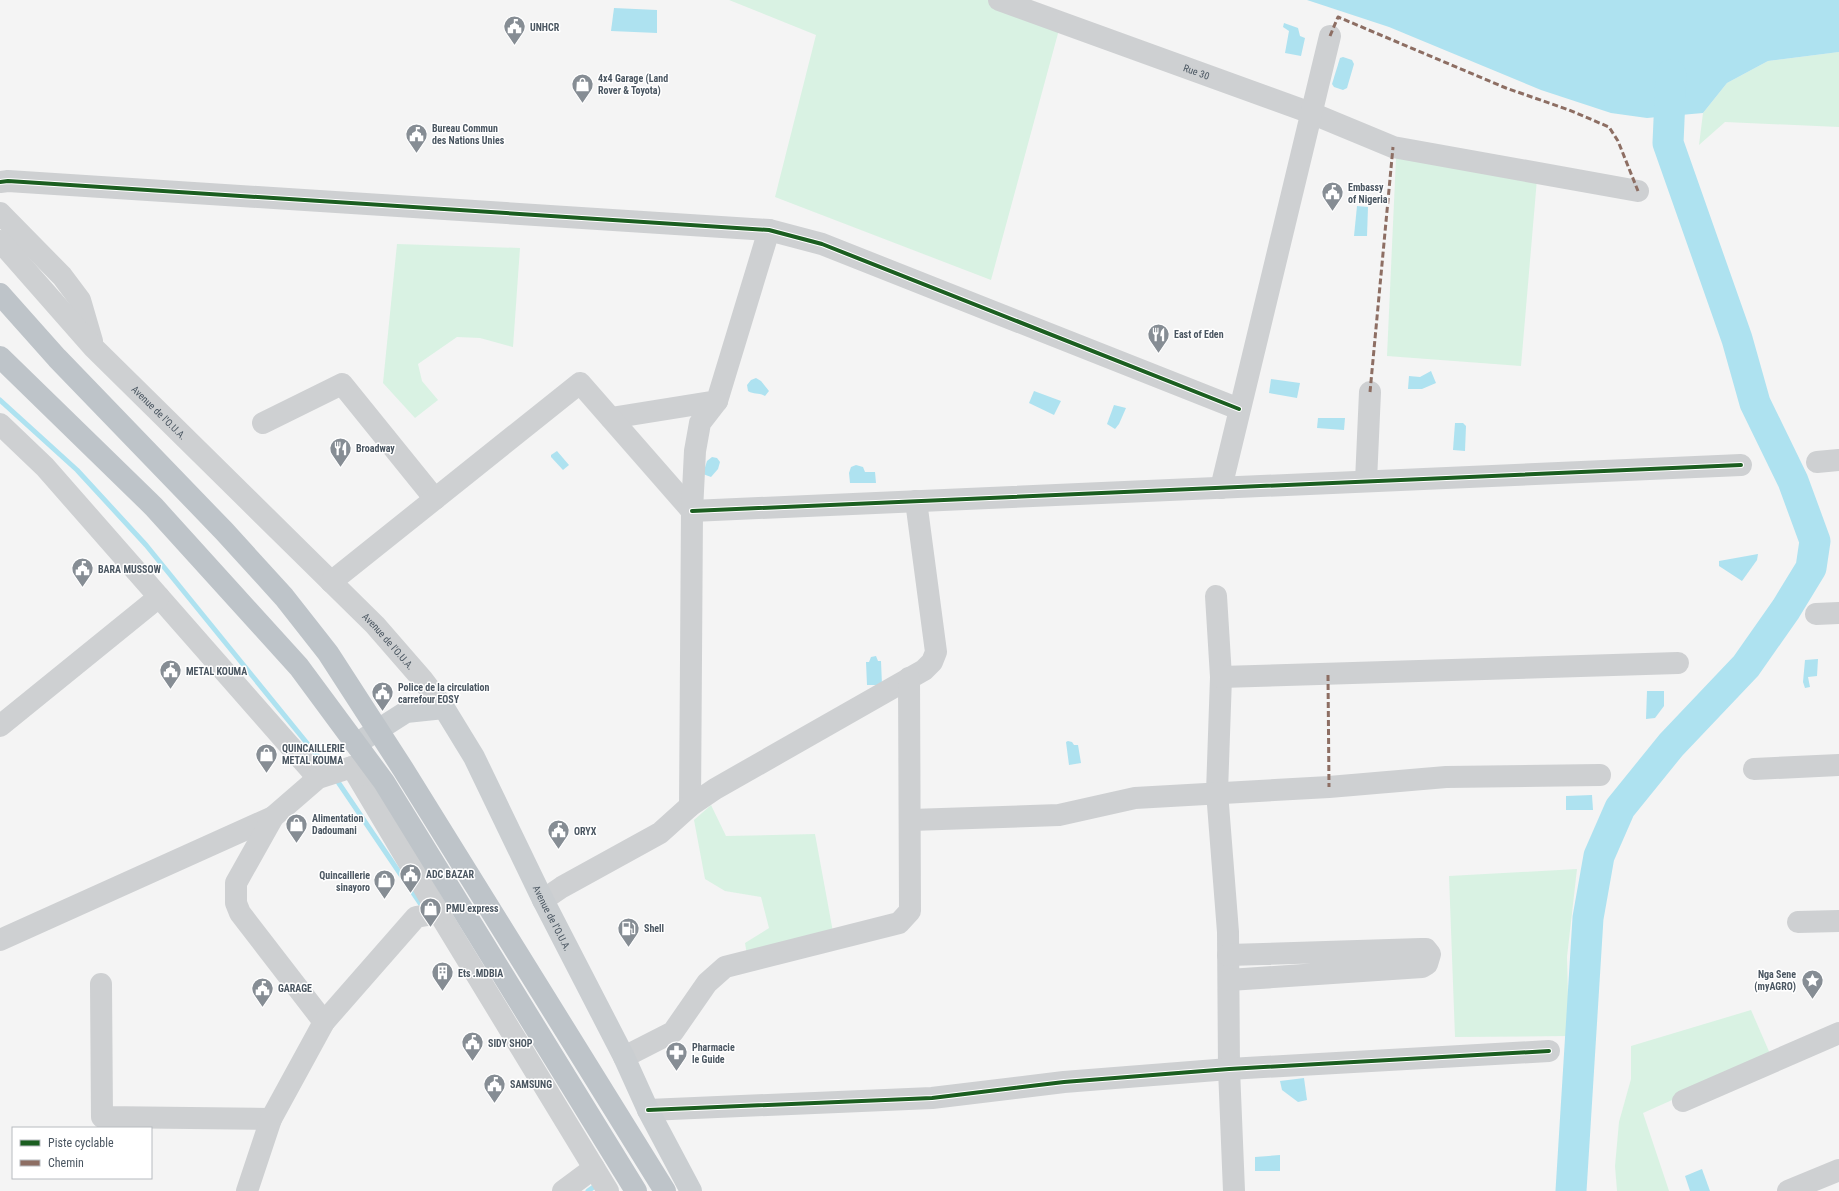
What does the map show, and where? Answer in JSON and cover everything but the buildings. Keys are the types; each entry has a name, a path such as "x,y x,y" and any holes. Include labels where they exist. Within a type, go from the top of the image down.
{"highway":[{"path":"0,294 58,358 224,531 284,597 328,652 665,1191"},
{"path":"0,315 58,358"},
{"path":"0,357 154,507 299,667 386,786 636,1191"},
{"path":"0,370 45,400"}],"main road":[{"path":"356,744 406,712 444,708"},
{"name":"Avenue de l'O.U.A.","path":"444,708 474,756 543,900 624,1057 648,1110 691,1191"}],"street":[{"name":"Rue 30","path":"999,0 1311,113 1393,147 1638,191"},
{"path":"1221,488 1330,36"},
{"path":"0,182 8,181 769,230 822,244 1239,409"},
{"path":"0,213 62,276 80,300 94,348"},
{"path":"690,806 692,511 695,451 700,423 717,401 769,230"},
{"name":"Avenue de l'O.U.A.","path":"0,241 94,348 375,625 422,679 444,708"},
{"path":"331,582 580,382 692,511"},
{"path":"263,423 342,384 435,499"},
{"path":"1366,481 1370,392"},
{"path":"611,418 717,401"},
{"path":"0,424 45,467 318,778"},
{"path":"1817,462 1839,460"},
{"path":"692,511 1741,465"},
{"path":"543,900 562,887 660,833 690,806 715,789 909,678 932,662 936,652 916,501"},
{"path":"1216,596 1221,677 1217,792 1228,955 1234,1191"},
{"path":"3,718 159,598"},
{"path":"1816,614 1839,613"},
{"path":"1221,677 1678,663"},
{"path":"624,1057 673,1032 707,983 725,968 899,923 910,911 911,820 909,678"},
{"path":"356,744 352,767 608,1191"},
{"path":"1754,769 1839,765"},
{"path":"0,940 273,817 318,778 352,767 386,786"},
{"path":"911,820 1059,815 1135,798 1217,792 1329,787 1446,777 1600,775"},
{"path":"273,817 236,884 236,903 240,913 324,1022"},
{"path":"247,1191 271,1119 324,1022 416,917 439,913"},
{"path":"1798,922 1839,921"},
{"path":"1228,955 1345,961 1229,980"},
{"path":"101,984 102,1117 271,1119"},
{"path":"1683,1101 1839,1033"},
{"path":"648,1110 932,1098 1064,1082 1230,1070 1549,1051"},
{"path":"563,1191 594,1168"},
{"path":"1788,1191 1839,1170"}],"green space":[{"path":"729,0 1020,0 1063,15 991,280 775,197 816,35"},
{"path":"1839,52 1839,127 1725,122 1699,145 1703,113 1727,83 1768,61"},
{"path":"1396,158 1537,179 1521,366 1387,356"},
{"path":"397,244 520,248 513,347 480,338 457,337 418,364 422,381 438,400 415,418 383,383"},
{"path":"711,805 726,836 815,834 833,932 747,955 745,943 769,928 761,897 725,891 705,879 694,820"},
{"path":"1577,869 1567,957 1569,1036 1455,1037 1449,876"},
{"path":"1751,1010 1771,1056 1643,1113 1669,1191 1617,1191 1615,1166 1619,1122 1631,1079 1631,1046"}],"water":[{"path":"1307,0 1839,0 1839,52 1768,61 1727,83 1703,113 1647,118 1611,113 1541,90 1389,27"},
{"path":"614,8 657,10 657,33 611,31"},
{"path":"1284,23 1298,28 1300,36 1305,38 1301,56 1285,53 1289,31 1283,27"},
{"path":"1343,57 1352,60 1354,64 1347,88 1343,90 1334,87 1332,84 1340,58"},
{"path":"1357,206 1368,207 1367,236 1354,236"},
{"path":"1431,371 1436,383 1422,389 1408,389 1409,376 1420,377"},
{"path":"756,378 761,381 769,391 765,396 748,391 747,385 751,380"},
{"path":"1271,379 1300,383 1297,398 1269,393"},
{"path":"1034,391 1061,401 1054,415 1029,403"},
{"path":"1114,405 1126,408 1119,424 1115,429 1107,424"},
{"path":"1318,418 1345,418 1344,430 1317,428"},
{"path":"1455,423 1463,423 1466,426 1465,451 1453,450"},
{"path":"557,451 569,465 563,470 551,457 551,455"},
{"path":"712,457 717,458 720,462 718,469 711,477 703,474 707,461"},
{"path":"856,465 863,467 865,472 875,472 876,483 850,483 849,473 851,467"},
{"path":"1758,554 1757,560 1742,581 1719,566 1719,561"},
{"path":"876,656 878,661 881,661 882,685 867,685 866,662 869,662 871,657"},
{"path":"1818,659 1817,676 1808,677 1810,687 1805,688 1803,682 1805,660"},
{"path":"1647,691 1664,691 1664,706 1655,718 1646,719"},
{"path":"1066,742 1072,742 1074,745 1078,745 1081,763 1069,765"},
{"path":"1592,795 1593,810 1566,810 1566,796"},
{"path":"1304,1078 1307,1100 1298,1102 1282,1090 1280,1081"},
{"path":"1280,1155 1280,1171 1255,1171 1255,1157"},
{"path":"1702,1169 1710,1191 1690,1191 1685,1176"}],"waterway":[{"path":"1571,1191 1588,918 1599,856 1620,808 1671,745 1746,666 1786,609 1811,568 1815,541 1793,481 1755,403 1737,339 1668,143 1671,75"},
{"path":"0,400 77,470 146,545 328,769"},
{"path":"336,779 422,906"},
{"path":"588,1191 595,1186"}],"marked path":[{"path":"1330,36 1338,17 1506,88 1569,110 1609,127 1618,141 1638,191"},
{"path":"1370,392 1393,147"},
{"path":"1328,675 1329,787"}],"cycle path":[{"path":"0,182 8,181 769,230 822,244 1239,409"},
{"path":"692,511 1741,465"},
{"path":"648,1110 932,1098 1064,1082 1229,1069 1549,1051"}],"place":[{"name":"UNHCR","path":"515,46"},
{"name":"4x4 Garage (Land Rover & Toyota)","path":"583,104"},
{"name":"Bureau Commun des Nations Unies","path":"417,154"},
{"name":"Embassy of Nigeria","path":"1332,212"},
{"name":"East of Eden","path":"1158,354"},
{"name":"Broadway","path":"341,468"},
{"name":"BARA MUSSOW","path":"83,588"},
{"name":"METAL KOUMA","path":"171,690"},
{"name":"Police de la circulation carrefour EOSY","path":"383,712"},
{"name":"QUINCAILLERIE METAL KOUMA","path":"266,774"},
{"name":"Alimentation Dadoumani","path":"296,844"},
{"name":"ORYX","path":"559,850"},
{"name":"ADC BAZAR","path":"410,894"},
{"name":"Quincaillerie sinayoro","path":"385,900"},
{"name":"PMU express","path":"431,928"},
{"name":"Shell","path":"628,948"},
{"name":"Ets .MDBIA","path":"443,992"},
{"name":"Nga Sene (myAGRO)","path":"1812,1000"},
{"name":"GARAGE","path":"262,1008"},
{"name":"SIDY SHOP","path":"472,1062"},
{"name":"Pharmacie le Guide","path":"677,1072"},
{"name":"SAMSUNG","path":"495,1104"}]}
